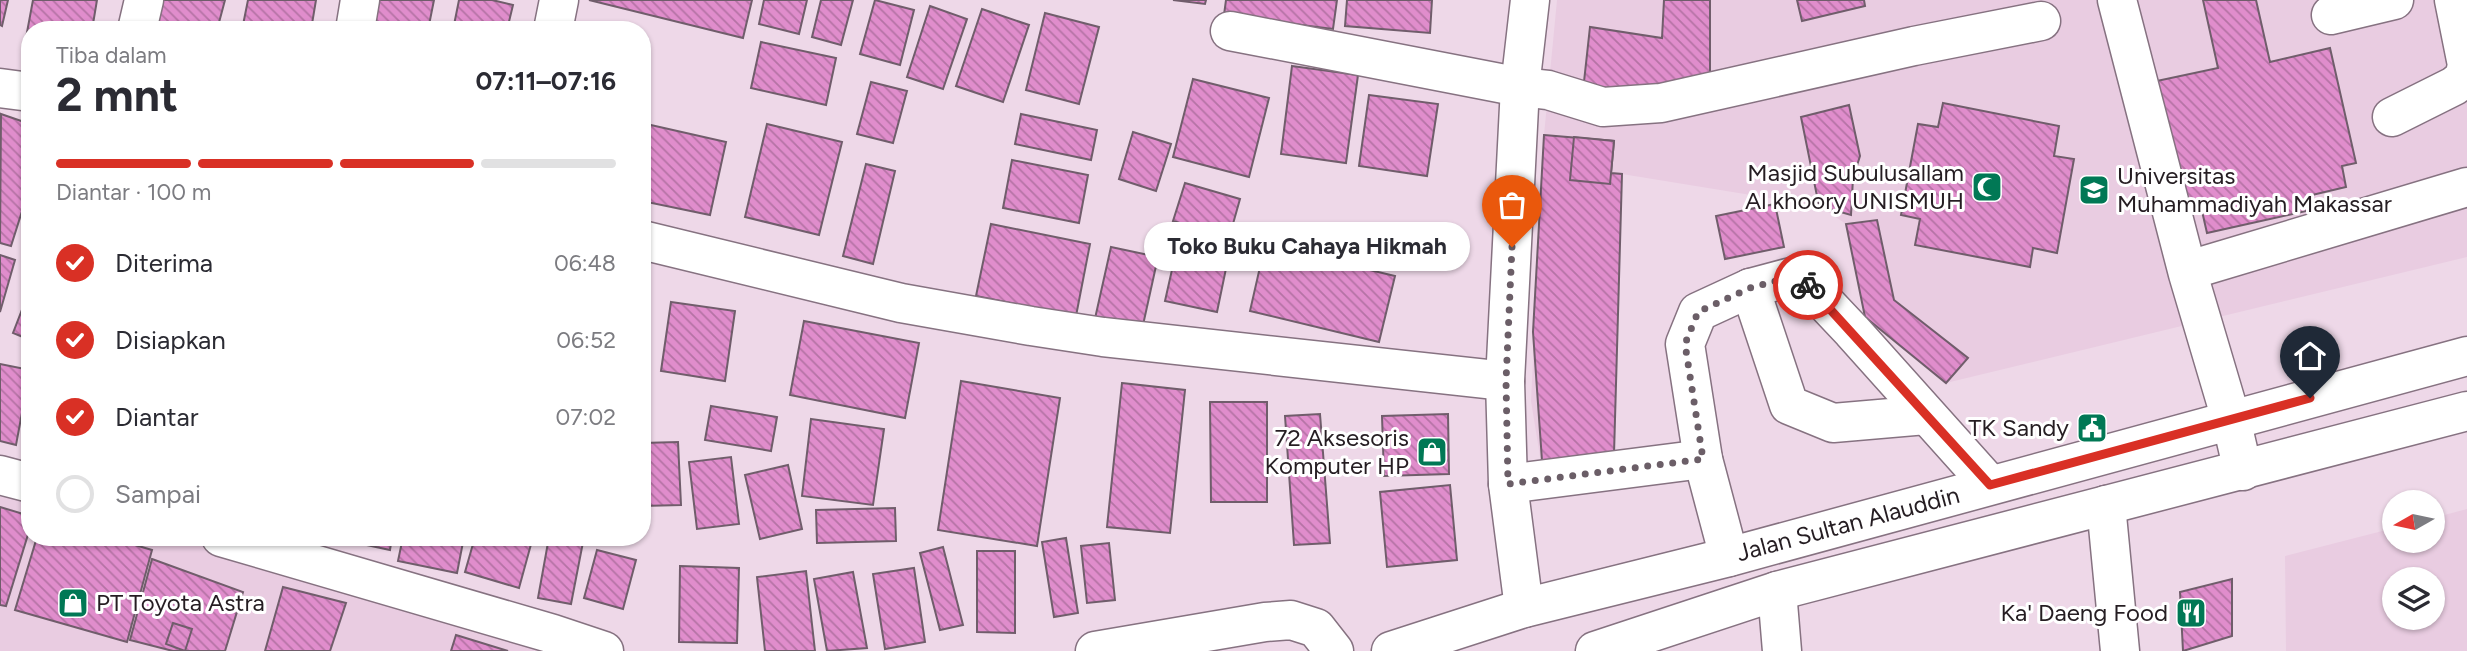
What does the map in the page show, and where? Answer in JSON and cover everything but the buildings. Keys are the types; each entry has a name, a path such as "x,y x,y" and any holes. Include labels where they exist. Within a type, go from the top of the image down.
{"main road":[{"path":"139,21 144,0"},
{"path":"356,21 360,0"},
{"path":"555,21 559,0"},
{"path":"1524,608 1508,484 1506,381 1520,87 1530,0"},
{"path":"2330,15 2394,0"},
{"path":"2392,117 2454,86 2464,78 2467,65 2454,0"},
{"path":"2122,2 2188,274 2231,419 2243,471"},
{"path":"1230,31 1520,87 1548,90 1603,107 1661,103 1914,46 2041,21"},
{"path":"0,88 21,91"},
{"path":"2203,266 2467,187"},
{"path":"651,242 901,303 1031,326 1103,337 1506,381"},
{"path":"1729,557 1703,459 1685,344 1698,312 1750,288 1799,275 1990,485"},
{"path":"1750,288 1789,405 1833,423 1926,415"},
{"name":"Jalan Sultan Alauddin","path":"1391,651 1524,608 1729,557 2467,355"},
{"name":"Jalan Sultan Alauddin","path":"1595,651 1777,591 2467,411"},
{"path":"1508,484 1703,459"},
{"path":"0,475 21,481"},
{"path":"2106,505 2120,651"},
{"path":"252,546 604,651"},
{"path":"1777,591 1782,651"},
{"path":"1095,651 1291,620 1316,628 1334,651"}],"shaded area":[{"name":"Universitas Muhammadiyah Makassar","path":"1557,0 2467,0 2467,257 1946,383 1846,224 1819,206 1622,174 1614,454 1543,475 1531,401 1544,135"},
{"path":"0,479 21,485 21,546 233,546 598,651 0,651"},
{"path":"2467,509 2467,651 2286,651 2285,556 2382,531 2382,553 2445,553 2445,515"}],"way so far":[{"path":"1512,247 1506,381 1508,484 1703,459 1685,344 1698,312 1750,288 1799,275 1808,285"}],"place":[{"name":"Masjid Subulusallam Al khoory UNISMUH","path":"1987,187"},
{"name":"Universitas Muhammadiyah Makassar","path":"2094,190"},
{"name":"Toko Buku Cahaya Hikmah","path":"1512,247"},
{"name":"TK Sandy","path":"2092,428"},
{"name":"72 Aksesoris Komputer HP","path":"1432,452"},
{"name":"PT Toyota Astra","path":"73,603"},
{"name":"Ka' Daeng Food","path":"2191,613"}],"route":[{"path":"1808,285 1990,485 2310,398"}]}
